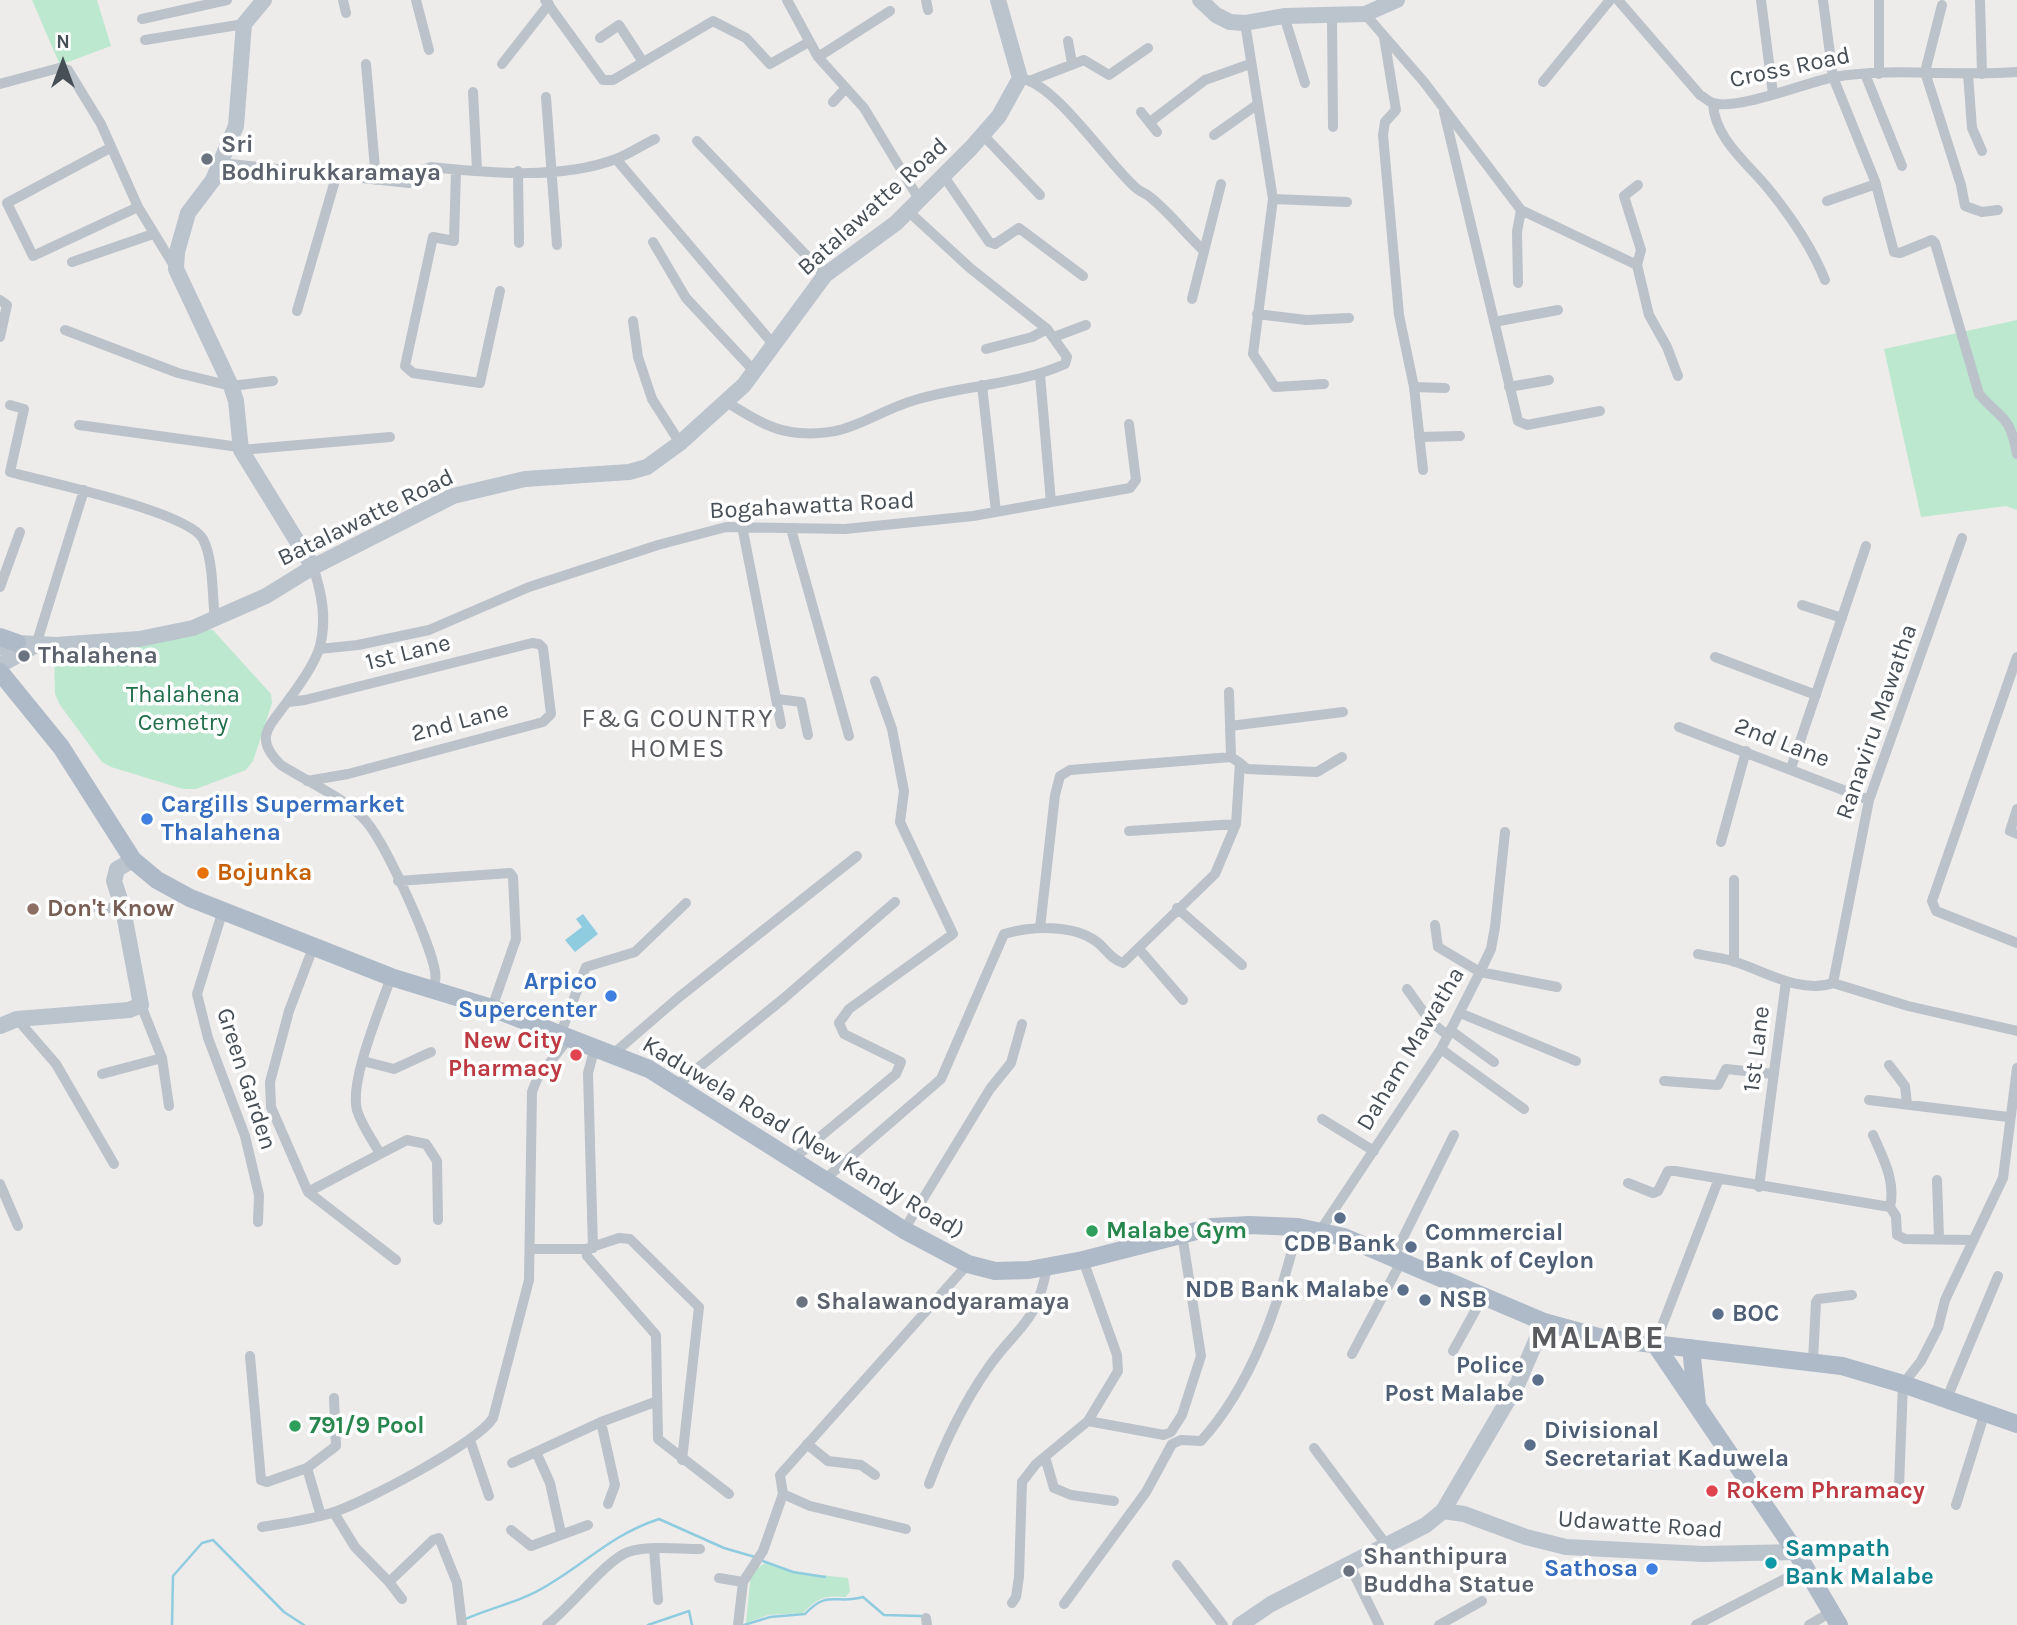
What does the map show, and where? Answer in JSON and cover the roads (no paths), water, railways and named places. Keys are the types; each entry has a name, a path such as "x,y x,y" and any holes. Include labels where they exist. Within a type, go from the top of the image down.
{"main road":[{"name":"Kaduwela Road (New Kandy Road)","path":"0,671 61,747 133,860 172,888 391,977 492,1008 613,1054 677,1084 904,1230 968,1264 1010,1272 1083,1260 1182,1234 1229,1226 1298,1227 1320,1231 1398,1258 1544,1322 1602,1338 1813,1361 1903,1384 2017,1424"},
{"path":"1655,1344 1796,1552 1835,1618"},
{"path":"1691,1348 1698,1406"}],"street":[{"path":"142,19 226,0"},
{"path":"176,269 177,252 188,213 213,180 236,126 244,23 264,0"},
{"path":"343,0 346,13"},
{"path":"416,0 429,50"},
{"path":"726,402 768,427 798,433 827,433 864,424 914,400 1040,375 1068,361 1051,333 970,268 914,205 864,108 818,57 787,0"},
{"path":"999,0 1026,79 1091,136 1137,190 1149,196 1203,250"},
{"path":"1200,0 1216,15 1230,22 1245,23 1284,16 1332,15 1395,1"},
{"path":"1544,82 1610,0"},
{"name":"Cross Road","path":"1618,0 1700,94 1713,104 1727,104 1773,94 1833,77 1925,72 2017,72"},
{"path":"1761,0 1773,94"},
{"path":"1823,0 1833,77 1876,184 1894,252 1900,253 1932,240 1935,243 1979,394 1991,409 2006,417 2017,454"},
{"path":"1879,0 1879,74"},
{"path":"1980,0 1982,74"},
{"path":"502,64 547,2 603,80 613,80 713,21 746,38 770,64 809,42"},
{"path":"1942,5 1925,72 1961,185 1965,206 1982,212 1998,210"},
{"path":"1358,10 1442,106 1521,210 1637,265"},
{"path":"818,57 890,11"},
{"path":"1332,15 1333,127"},
{"path":"1284,16 1305,83"},
{"path":"145,40 244,23"},
{"path":"1245,23 1273,199 1269,249 1253,354 1275,387 1324,384"},
{"path":"600,38 619,26 643,62"},
{"path":"1384,37 1396,110 1385,121 1383,135 1399,315 1414,387 1423,470"},
{"path":"1068,41 1073,64"},
{"path":"1026,79 1089,61 1104,74 1115,74 1148,48"},
{"path":"366,64 376,180"},
{"path":"1150,122 1205,80 1250,64"},
{"path":"0,84 59,68 68,70 101,124 138,207 176,269 231,386 236,401 240,448 313,567 324,614 319,649 288,702 268,725 265,742 272,757 281,765 345,803 364,819 378,837 425,936 436,973 434,992"},
{"path":"1865,74 1902,166"},
{"path":"1968,74 1972,128 1982,151"},
{"name":"Batalawatte Road","path":"6,642 36,645 152,638 215,620 266,596 313,567 453,496 525,480 629,472 647,467 680,443 726,402 755,372 825,275 914,205 983,135 1026,79"},
{"path":"833,102 846,89"},
{"path":"473,92 477,170"},
{"path":"545,97 556,245"},
{"path":"1214,135 1258,104"},
{"path":"1713,104 1714,119 1734,150 1772,193 1819,265 1825,280"},
{"path":"1442,106 1518,421 1527,425 1600,411"},
{"path":"1141,112 1157,132"},
{"path":"983,135 1040,195"},
{"path":"221,163 409,183 419,171 431,167 456,170 552,171 616,159 655,139"},
{"path":"697,141 825,275"},
{"path":"110,148 7,203 33,256 138,207"},
{"path":"616,159 773,344"},
{"path":"456,170 454,241 433,237 405,366 413,373 480,383 500,291"},
{"path":"518,171 519,243"},
{"path":"943,175 989,242 995,244 1019,228 1083,276"},
{"path":"297,311 335,177"},
{"path":"1192,299 1203,250 1210,237 1221,184"},
{"path":"1827,201 1876,184"},
{"path":"1638,185 1624,195 1641,250 1637,265 1649,315 1667,347 1678,376"},
{"path":"1273,199 1347,202"},
{"path":"1518,284 1517,232 1521,210"},
{"path":"72,262 153,234"},
{"path":"653,242 686,298 755,372"},
{"path":"0,300 7,305 0,337"},
{"path":"1494,322 1558,310"},
{"path":"1257,314 1306,320 1349,318"},
{"path":"633,321 638,357 652,399 680,443"},
{"path":"986,349 1086,325"},
{"path":"65,330 178,373 231,386 273,381"},
{"path":"1040,375 1051,502"},
{"path":"1509,387 1549,380"},
{"path":"982,385 996,512"},
{"path":"1414,387 1445,388"},
{"path":"10,405 24,410 10,472 84,490 186,525 202,538 208,558 215,620"},
{"name":"Bogahawatta Road","path":"319,649 358,645 429,630 529,587 692,535 742,526 845,529 996,512 1130,488 1134,485 1129,424"},
{"path":"79,425 240,448 390,437"},
{"path":"1419,437 1460,436"},
{"path":"0,665 36,645 84,490"},
{"path":"742,526 781,724"},
{"path":"790,529 849,736"},
{"path":"0,587 20,532"},
{"name":"Ranaviru Mawatha","path":"1833,983 1869,800 1962,538"},
{"path":"1791,768 1866,546"},
{"path":"1802,605 1842,618"},
{"name":"2nd Lane","path":"307,781 348,774 543,722 551,714 543,648 539,644"},
{"name":"1st Lane","path":"288,702 305,701 539,644"},
{"path":"1716,657 1816,695"},
{"path":"2016,939 1936,911 1932,901 2017,657"},
{"path":"792,1160 896,1073 901,1062 844,1034 839,1023 849,1009 953,934 900,822 904,791 892,729 875,681"},
{"path":"824,1180 941,1079 1004,934 1040,928 1074,932 1095,941 1116,961 1123,963 1215,874 1236,824 1236,760 1230,726 1229,692"},
{"path":"777,699 801,702 808,735"},
{"path":"1230,726 1343,712"},
{"name":"2nd Lane","path":"1679,727 1869,800"},
{"path":"1721,842 1746,751"},
{"path":"1040,928 1059,776 1070,770 1236,760 1247,769 1317,772 1342,757"},
{"path":"2017,809 2010,831 2017,834"},
{"path":"1129,831 1236,824"},
{"name":"Daham Mawatha","path":"1320,1231 1441,1049 1491,949 1506,832"},
{"path":"613,1054 678,998 857,856"},
{"path":"133,860 117,869 114,881 123,909 141,1005 162,1058 169,1106"},
{"path":"398,881 512,875 516,939 492,1008"},
{"path":"1734,880 1734,962"},
{"path":"677,1084 783,999 895,902"},
{"path":"262,1527 334,1513 420,1470 485,1430 493,1418 528,1285 532,1092 537,1079 565,1036 586,967 635,952 686,903"},
{"path":"53,905 123,909"},
{"path":"1177,908 1242,965"},
{"name":"Green Garden","path":"223,910 197,994 208,1038 248,1146 259,1195 258,1223"},
{"path":"1436,925 1438,947 1480,972 1557,987"},
{"path":"314,945 289,1011 270,1082 271,1107 308,1192 396,1260"},
{"path":"1139,948 1183,1000"},
{"name":"1st Lane","path":"1698,954 1734,962 1786,981 1820,987 1833,983"},
{"path":"380,1154 357,1112 355,1098 363,1061 391,977"},
{"name":"1st Lane","path":"1759,1187 1786,981"},
{"path":"1833,983 1930,1012 2017,1031"},
{"path":"1406,989 1430,1021 1494,1062"},
{"path":"0,1026 17,1019 129,1010 141,1005"},
{"path":"1460,1013 1576,1061"},
{"path":"17,1019 56,1064 114,1164"},
{"path":"904,1230 990,1089 1011,1063 1021,1024"},
{"path":"594,1047 588,1073 590,1248 587,1255 653,1329 658,1439 729,1494"},
{"path":"1441,1049 1524,1109"},
{"path":"363,1061 394,1069 431,1052"},
{"path":"102,1074 162,1058"},
{"path":"1889,1065 1905,1086 1907,1104"},
{"path":"1899,1486 1903,1384 1921,1361 1938,1328 1945,1300 2003,1178 2008,1117 2017,1068"},
{"path":"1664,1081 1718,1084 1726,1069 1774,1074"},
{"path":"1869,1100 2008,1117"},
{"path":"1322,1119 1374,1151"},
{"path":"1352,1354 1454,1135"},
{"path":"1873,1135 1887,1168 1893,1194 1890,1206 1896,1216 1897,1235 1900,1238 1973,1240"},
{"path":"308,1192 407,1140 426,1144 437,1161 438,1220"},
{"path":"1628,1183 1653,1193 1658,1191 1668,1171 1890,1206"},
{"path":"2003,1178 2017,1176"},
{"path":"1937,1180 1939,1238"},
{"path":"1655,1344 1718,1181"},
{"path":"0,1184 18,1226"},
{"path":"1064,1604 1146,1492 1172,1444 1181,1440 1201,1440 1216,1424 1256,1354 1286,1275 1298,1227"},
{"path":"1088,1421 1164,1435 1171,1432 1182,1415 1201,1356 1182,1234"},
{"path":"530,1249 590,1248 619,1238 630,1239 699,1307 682,1460"},
{"path":"1012,1603 1016,1597 1019,1577 1022,1482 1045,1457 1088,1421 1118,1371 1118,1364 1083,1260"},
{"path":"738,1623 743,1582 760,1556 783,1494 780,1475 968,1264"},
{"path":"929,1484 945,1443 983,1375 1032,1315 1041,1298 1047,1266"},
{"path":"1947,1398 1998,1276"},
{"path":"1453,1351 1484,1295"},
{"path":"1813,1361 1816,1302 1818,1299 1852,1295"},
{"path":"1240,1625 1272,1604 1388,1547 1426,1525 1443,1511 1518,1383 1544,1322"},
{"path":"250,1356 261,1480 267,1482 307,1468 335,1446 334,1398"},
{"path":"512,1463 601,1422 655,1402"},
{"path":"1956,1506 1985,1412"},
{"path":"601,1422 615,1485 608,1504"},
{"path":"470,1440 489,1496"},
{"path":"807,1444 828,1461 861,1465 875,1475"},
{"path":"1314,1448 1388,1547"},
{"path":"536,1451 550,1483 561,1533"},
{"path":"1045,1457 1054,1488 1071,1495 1114,1501"},
{"path":"307,1468 321,1516"},
{"path":"783,1494 810,1506 906,1529"},
{"name":"Udawatte Road","path":"1443,1511 1464,1514 1525,1537 1566,1547 1703,1554 1796,1552"},
{"path":"334,1513 355,1547 402,1599"},
{"path":"511,1530 531,1546 588,1525"},
{"path":"389,1582 433,1540 439,1538 457,1583 462,1625"},
{"path":"547,1625 568,1609 615,1559 629,1552 654,1548 700,1549"},
{"path":"654,1548 658,1600"},
{"path":"1177,1566 1223,1625"},
{"path":"1350,1566 1378,1625"},
{"path":"1696,1625 1806,1568"},
{"path":"719,1578 743,1582"},
{"path":"1438,1625 1482,1601"},
{"path":"1809,1625 1835,1618"}],"water":[{"path":"583,914 598,934 575,952 565,940 582,927 576,919"}],"waterway":[{"path":"463,1620 538,1591 627,1533 659,1519 724,1548 755,1557"},
{"path":"172,1625 173,1576 202,1543 213,1540 284,1612 304,1625"},
{"path":"760,1560 793,1572 825,1577"},
{"path":"744,1625 770,1617 805,1614 813,1606 826,1600 863,1597 884,1615 921,1616"},
{"path":"648,1625 689,1611 692,1625"}],"place":[{"name":"Sri Bodhirukkaramaya","path":"207,159"},
{"name":"Thalahena","path":"24,656"},
{"name":"Cargills Supermarket Thalahena","path":"147,819"},
{"name":"Bojunka","path":"203,873"},
{"name":"Don't Know","path":"33,909"},
{"name":"Arpico Supercenter","path":"611,996"},
{"name":"New City Pharmacy","path":"576,1055"},
{"name":"CDB Bank","path":"1340,1218"},
{"name":"Malabe Gym","path":"1092,1231"},
{"name":"Commercial Bank of Ceylon","path":"1411,1247"},
{"name":"NDB Bank Malabe","path":"1403,1290"},
{"name":"NSB","path":"1425,1300"},
{"name":"Shalawanodyaramaya","path":"802,1302"},
{"name":"BOC","path":"1718,1314"},
{"name":"Police Post Malabe","path":"1538,1380"},
{"name":"791/9 Pool","path":"295,1426"},
{"name":"Divisional Secretariat Kaduwela","path":"1530,1445"},
{"name":"Rokem Phramacy","path":"1712,1491"},
{"name":"Sampath Bank Malabe","path":"1771,1563"},
{"name":"Sathosa","path":"1652,1569"},
{"name":"Shanthipura Buddha Statue","path":"1349,1571"}],"district":[{"name":"F&G COUNTRY HOMES","path":"678,735"},
{"name":"MALABE","path":"1598,1339"}],"park label":[{"name":"Thalahena Cemetry","path":"183,709"}]}
